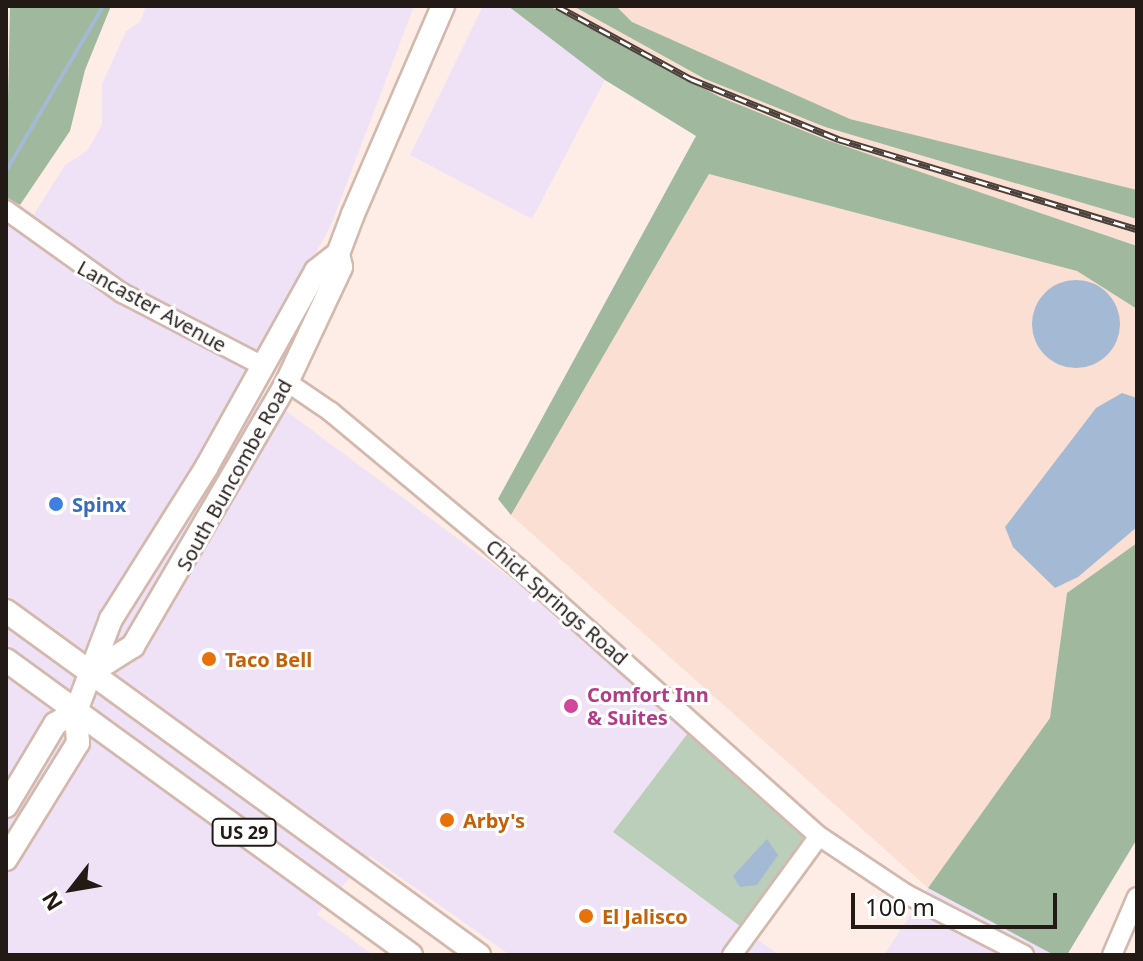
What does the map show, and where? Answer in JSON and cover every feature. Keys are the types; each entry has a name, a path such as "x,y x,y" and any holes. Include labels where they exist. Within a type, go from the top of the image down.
{"main road":[{"name":"South Buncombe Road","path":"76,711 111,619 206,468 316,271 338,254 390,120 443,6"},
{"name":"South Buncombe Road","path":"92,672 133,646 287,382 341,267 338,254"},
{"name":"US 29","path":"6,611 479,955"},
{"name":"US 29","path":"6,660 411,955"},
{"path":"6,806 55,724 76,711 78,743 6,859"}],"street":[{"name":"Lancaster Avenue","path":"6,210 122,293 263,366"},
{"name":"Chick Springs Road","path":"287,382 331,412 529,577 819,836 906,894 1024,955"},
{"path":"732,955 819,836"},
{"path":"1112,955 1137,897"}],"shaded area":[{"path":"146,6 414,6 331,225 244,385 281,407 532,594 688,733 613,832 779,955 510,955 370,856 317,914 373,955 6,955 6,197 34,214 65,165 87,151 102,125 102,84 126,31 140,22"},
{"path":"483,6 508,6 605,80 532,219 410,155"},
{"path":"550,6 573,6 705,79 824,127 1137,219 1137,246 824,139 720,97"},
{"path":"616,6 1137,6 1137,190 850,119 632,22"},
{"path":"709,174 1077,271 1137,309 1137,543 1067,593 1050,718 928,888 511,515"},
{"path":"928,888 1054,955 884,955"}],"green space":[{"path":"10,6 111,6 85,70 70,131 20,205 6,197"},
{"path":"508,6 549,6 720,97 824,139 1137,246 1137,309 1077,271 709,174 511,515 498,499 696,136 605,80"},
{"path":"573,6 616,6 632,22 850,119 1137,190 1137,219 825,127 705,79"},
{"path":"1137,543 1137,839 1067,955 1054,955 928,888 1050,718 1067,593"},
{"path":"688,733 818,848 752,935 613,832"}],"water":[{"path":"1076,280 1093,283 1107,293 1117,307 1120,324 1117,341 1107,355 1093,365 1076,368 1059,365 1045,355 1035,341 1032,324 1035,307 1045,293 1059,283"},
{"path":"1122,393 1137,398 1137,527 1078,577 1055,588 1013,547 1005,527 1096,408"},
{"path":"767,839 778,855 757,885 740,887 733,876"}],"waterway":[{"path":"6,171 103,6"}],"railway":[{"path":"557,6 691,79 838,139 1137,229"}],"place":[{"name":"Spinx","path":"56,504"},
{"name":"Taco Bell","path":"209,659"},
{"name":"Comfort Inn & Suites","path":"571,706"},
{"name":"Arby's","path":"447,820"},
{"name":"El Jalisco","path":"586,916"}]}
